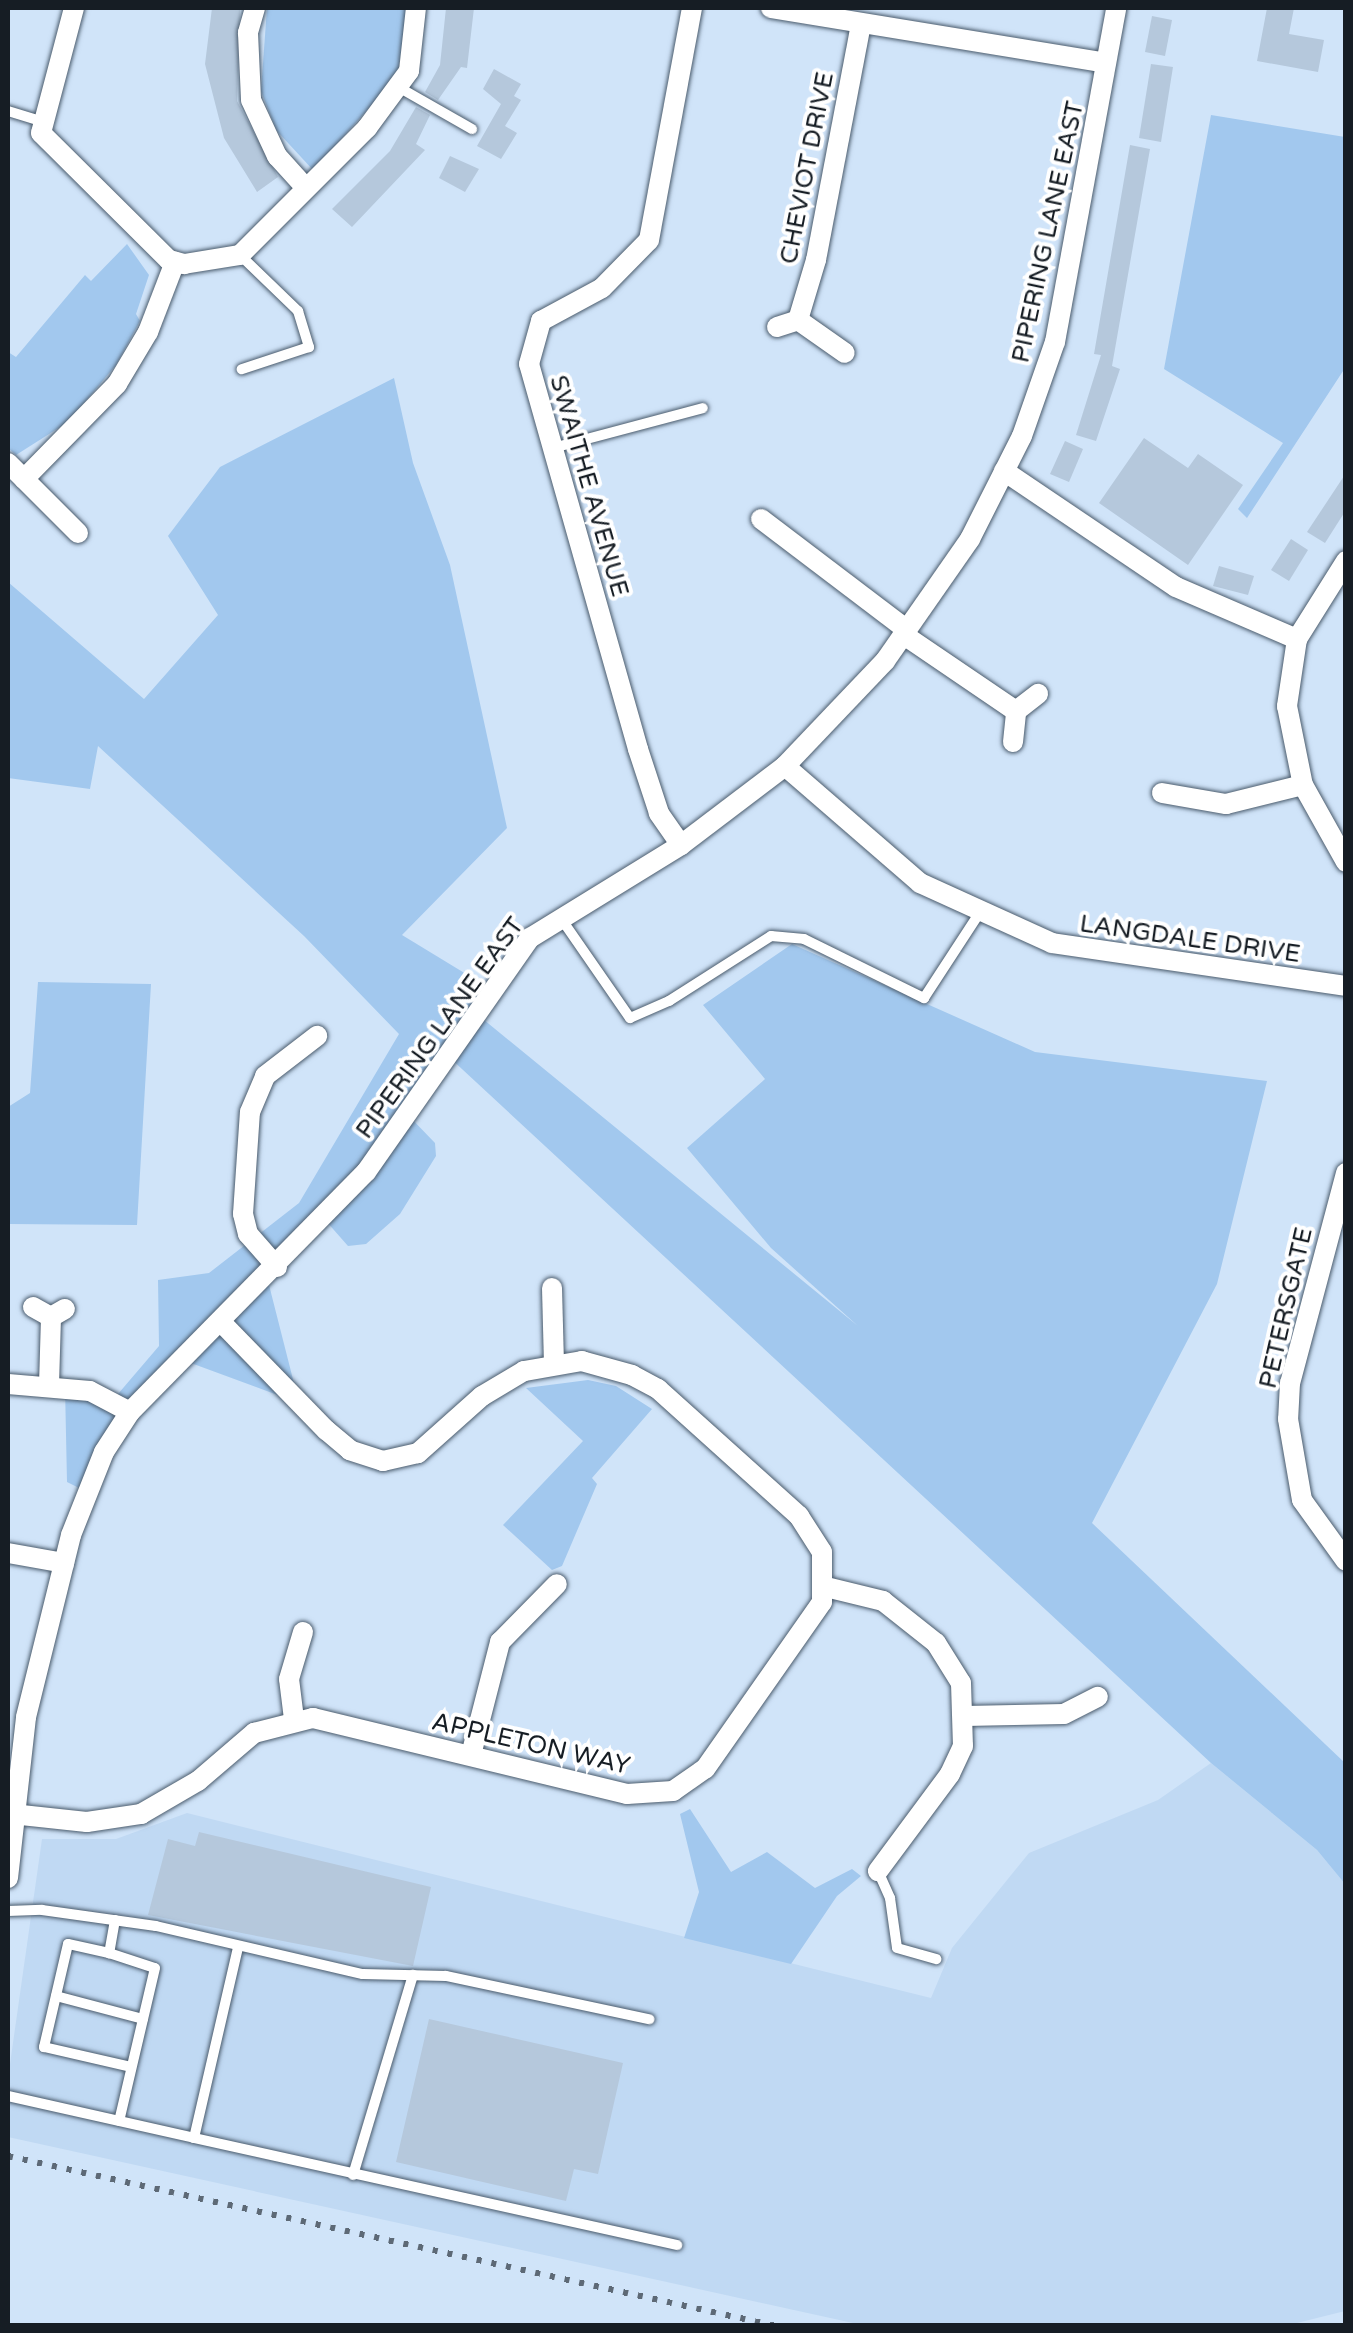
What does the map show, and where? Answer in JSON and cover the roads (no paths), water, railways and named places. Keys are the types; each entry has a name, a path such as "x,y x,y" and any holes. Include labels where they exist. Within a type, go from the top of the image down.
{"street":[{"path":"74,8 41,120 48,146 175,262 240,255 400,88 415,45 416,8"},
{"path":"255,8 248,33 251,100 277,156 305,187"},
{"name":"SWAITHE AVENUE","path":"681,845 659,812 638,748 529,364 531,342 542,321 602,288 649,240 692,8"},
{"path":"771,8 1106,64"},
{"name":"PIPERING LANE EAST","path":"8,1878 12,1814 26,1718 64,1563 85,1491 130,1412 277,1267 366,1172 530,938 681,845 785,766 905,632 970,539 1004,471 1055,342 1116,8"},
{"name":"CHEVIOT DRIVE","path":"845,353 787,323 816,260 860,24"},
{"path":"24,479 117,384 148,332 175,262"},
{"path":"8,462 78,533"},
{"path":"1004,471 1176,586 1297,639"},
{"path":"761,519 905,632 1016,711"},
{"path":"1342,575 1297,639 1287,706 1303,785 1346,862"},
{"path":"1013,742 1016,711 1038,694"},
{"name":"LANGDALE DRIVE","path":"785,766 920,883 980,912 1080,950 1346,986"},
{"path":"1162,793 1226,804 1303,785"},
{"path":"277,1267 248,1234 243,1214 250,1112 265,1076 318,1036"},
{"name":"PETERSGATE","path":"1346,1173 1290,1383 1288,1418 1302,1500 1346,1561"},
{"path":"552,1288 554,1363"},
{"path":"49,1385 50,1311"},
{"path":"220,1321 326,1430 350,1450 383,1461 418,1453 500,1383 554,1363 608,1366 658,1389 799,1516 822,1552 826,1587 883,1601 936,1643 961,1683 965,1716 962,1746 950,1774 878,1870"},
{"path":"8,1384 90,1391 130,1412"},
{"path":"8,1553 64,1563"},
{"path":"471,1756 500,1642 557,1584"},
{"name":"APPLETON WAY","path":"294,1719 628,1794 673,1791 705,1769 814,1619 826,1587"},
{"path":"12,1814 87,1822 140,1814 198,1781 254,1733 294,1719 290,1679 303,1632"},
{"path":"965,1716 1064,1714 1098,1697"}],"lane":[{"path":"400,88 472,130"},
{"path":"8,112 41,120"},
{"path":"240,255 298,312 309,347 242,369"},
{"path":"553,448 704,408"},
{"path":"560,917 630,1018 669,1001 771,936 804,939 924,998 980,912"},
{"path":"878,1870 890,1898 897,1948 936,1959"},
{"path":"8,1912 115,1920 362,1974 413,1975 649,2019"},
{"path":"108,1953 115,1920"},
{"path":"119,2121 154,1968 68,1944 44,2048 131,2067"},
{"path":"194,2138 238,1947"},
{"path":"353,2175 413,1975"},
{"path":"56,1996 143,2019"},
{"path":"8,2096 677,2244"}],"railway":[{"path":"8,2156 776,2326"}]}
